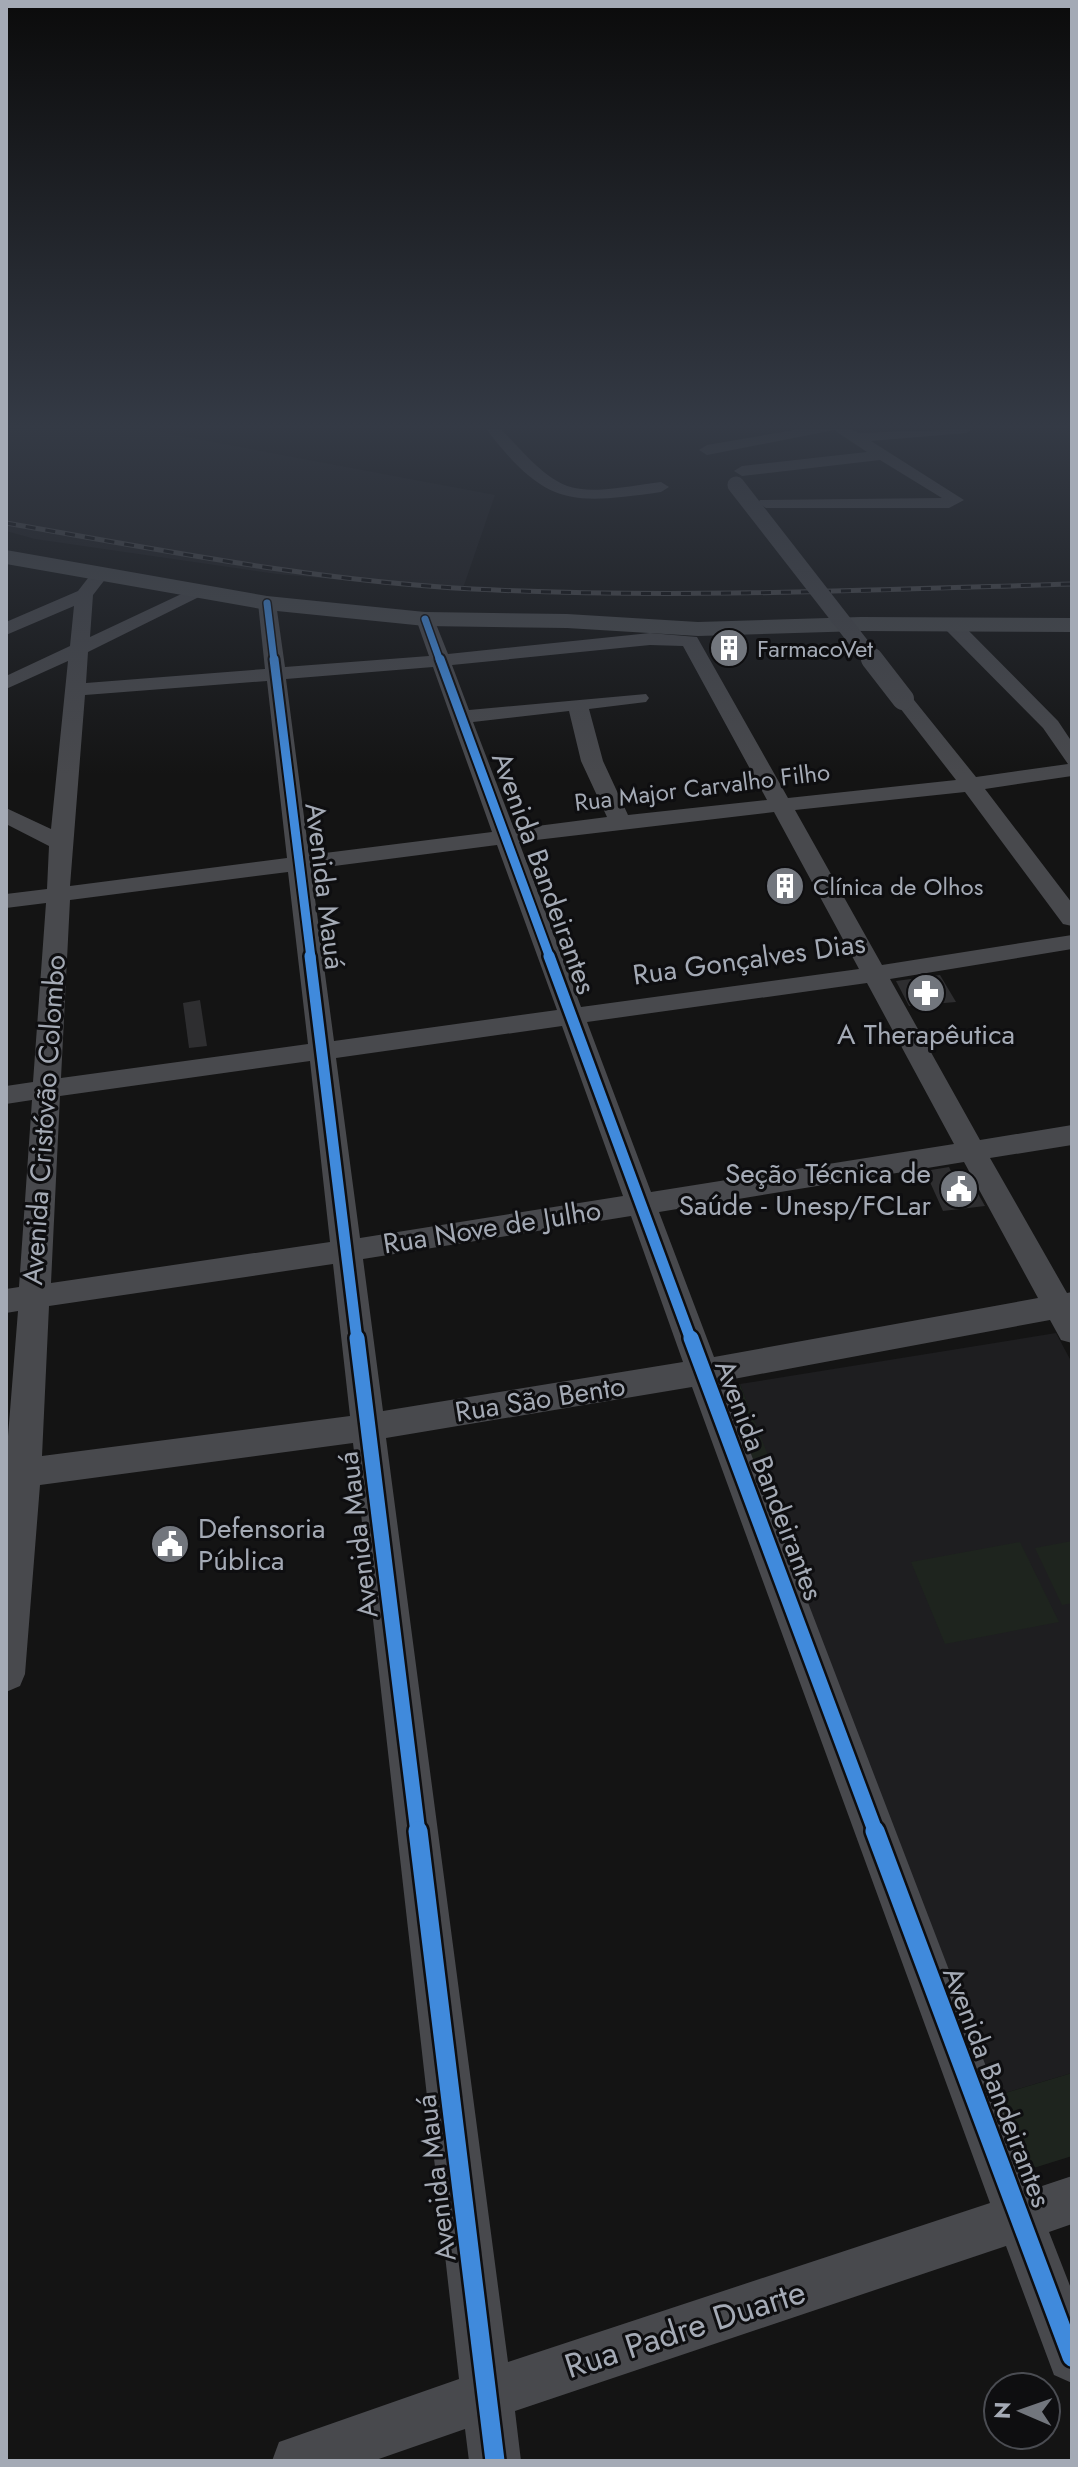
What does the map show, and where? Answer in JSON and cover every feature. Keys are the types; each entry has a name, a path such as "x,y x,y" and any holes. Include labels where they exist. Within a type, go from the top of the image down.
{"main road":[{"path":"6,548 355,605 501,611 654,625"},
{"path":"6,557 198,593 349,614 425,619 654,625 710,619 1072,615"},
{"path":"710,619 1072,625"}],"street":[{"path":"783,544 951,757 968,785 1072,919"},
{"path":"6,629 84,595 101,573"},
{"path":"6,683 198,593"},
{"name":"Avenida Cristóvão Colombo","path":"6,1674 19,1299 47,1089 57,895 84,595"},
{"name":"Avenida Mauá","path":"267,603 495,2461"},
{"name":"Avenida Bandeirantes","path":"425,619 1072,2357"},
{"path":"690,641 710,619"},
{"path":"951,624 1051,725 1072,759"},
{"path":"76,690 439,661 654,625 672,638 690,641"},
{"path":"690,641 1067,1314"},
{"path":"460,717 639,698"},
{"path":"578,705 592,761 620,822"},
{"path":"951,757 996,781"},
{"name":"Rua Major Carvalho Filho","path":"6,901 620,822 968,785 1072,770"},
{"path":"6,815 61,843"},
{"name":"Rua Gonçalves Dias","path":"6,1095 876,974 1072,942"},
{"name":"Rua Nove de Julho","path":"19,1299 347,1251 1072,1135"},
{"name":"Rua São Bento","path":"15,1474 369,1427 1067,1314"},
{"name":"Rua Padre Duarte","path":"298,2461 1072,2200"}],"shaded area":[{"path":"70,544 478,544 462,591 277,574"},
{"path":"1056,1333 1072,1363 1072,2073 995,2096 753,1467 770,1464 740,1384"},
{"path":"740,1384 771,1463 753,1467 722,1387"},
{"path":"1072,1541 1072,1603 1062,1605 1035,1548"},
{"path":"1020,1542 1059,1622 945,1644 911,1562"},
{"path":"1072,2073 1072,2156 1024,2171 995,2096"}],"building":[{"name":"A Therapêutica","path":"940,975 956,1002 909,1006 896,981"},
{"path":"200,1000 207,1046 189,1048 183,1003"},
{"name":"Seção Técnica de Saúde - Unesp/FCLar","path":"949,1167 954,1177 968,1176 985,1206 943,1211 925,1171"}],"railway":[{"path":"125,544 297,572 473,589 698,593 1072,584"}],"cycle path":[{"path":"267,603 495,2461"},
{"path":"425,619 1072,2357"}],"place":[{"name":"FarmacoVet","path":"729,648"},
{"name":"Clínica de Olhos","path":"785,886"},
{"name":"A Therapêutica","path":"926,993"},
{"name":"Seção Técnica de Saúde - Unesp/FCLar","path":"959,1189"},
{"name":"Defensoria Pública","path":"170,1544"}]}
